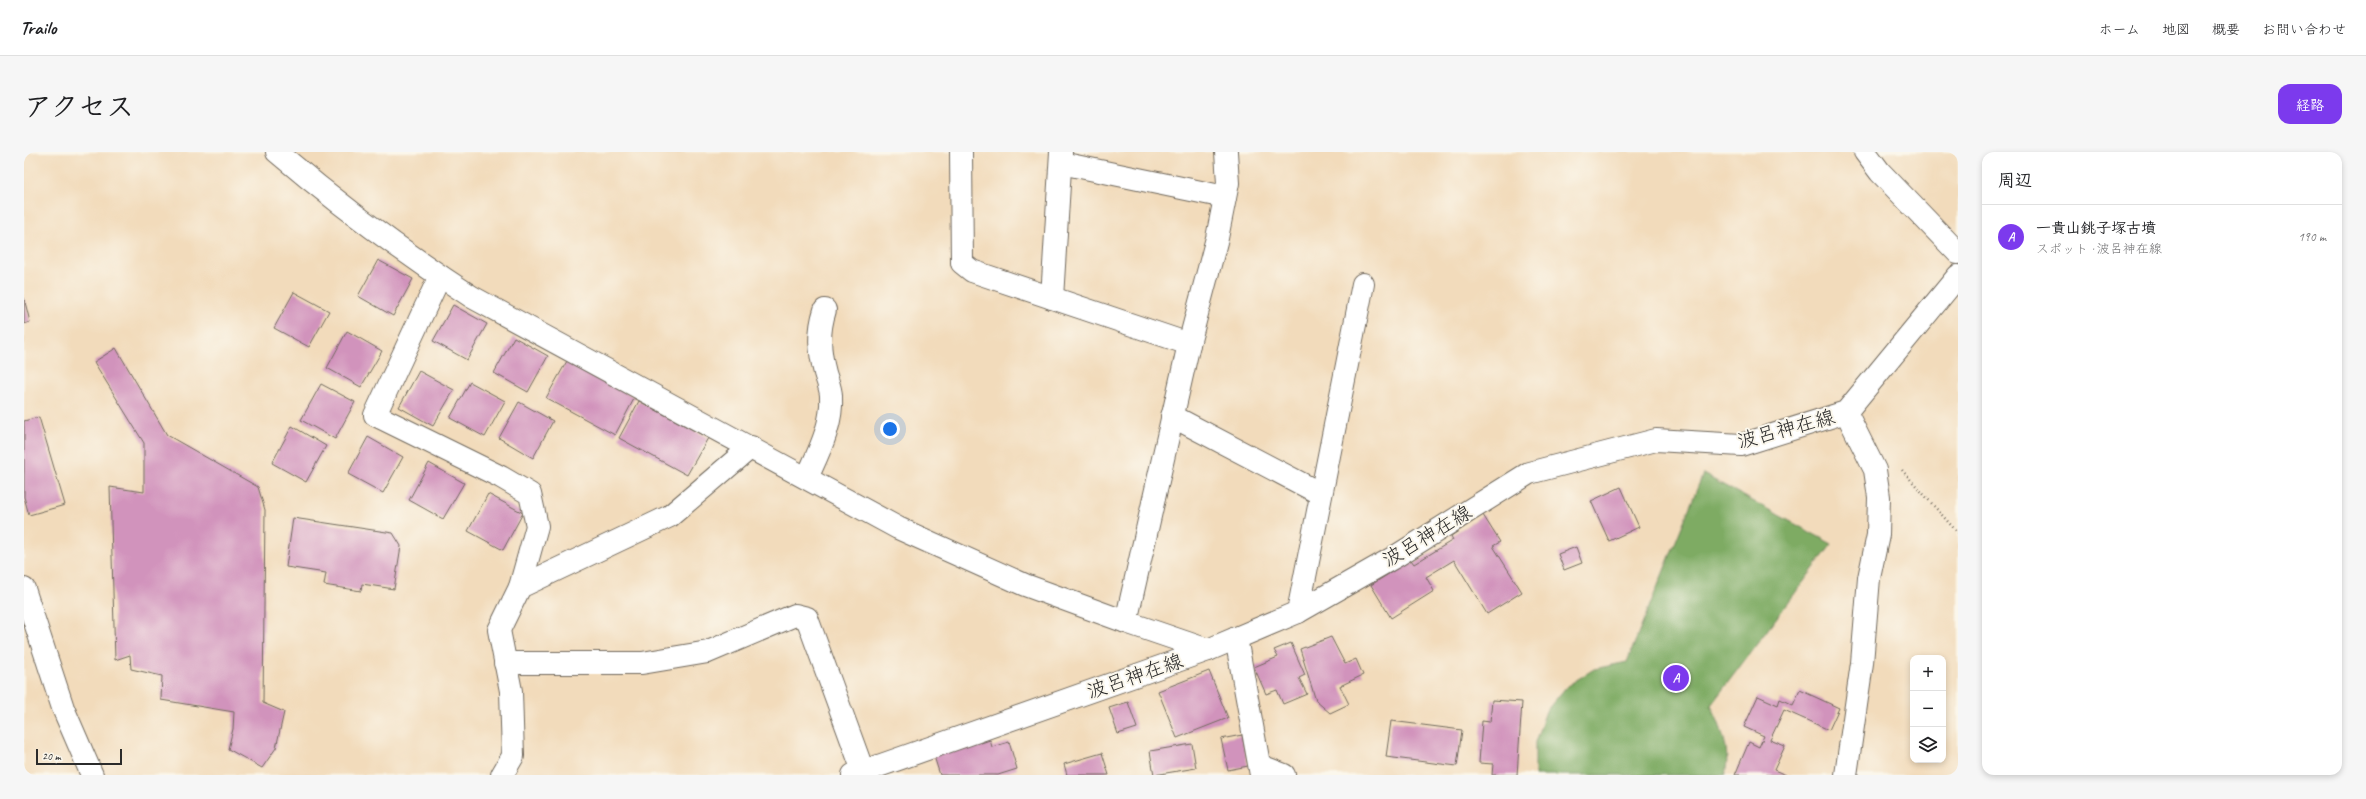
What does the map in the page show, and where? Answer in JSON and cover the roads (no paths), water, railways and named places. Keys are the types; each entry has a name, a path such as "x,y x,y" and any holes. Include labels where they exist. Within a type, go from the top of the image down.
{"street":[{"path":"277,152 359,218 472,297 898,528 1026,585 1126,622 1208,650"},
{"path":"961,152 962,263 972,270 1189,344"},
{"path":"1126,622 1189,344 1217,238 1228,183 1226,152"},
{"path":"1865,152 1880,172 1958,253"},
{"path":"1052,298 1061,158 1225,198"},
{"path":"440,276 375,415 501,477 530,494 537,526 520,587 499,630 511,691 514,756 502,775"},
{"name":"波呂神在線","path":"858,773 1208,650 1298,612 1398,555 1529,473 1656,440 1741,445 1846,412 1958,276"},
{"path":"1298,612 1364,284"},
{"path":"807,478 823,442 829,418 831,396 823,363 819,329 825,310"},
{"path":"1846,412 1875,470 1879,497 1878,535 1869,578 1862,663 1846,775"},
{"path":"1172,416 1321,494"},
{"path":"520,587 670,516 751,447"},
{"path":"24,590 63,708 92,775"},
{"path":"506,663 642,663 708,652 795,615 807,618 858,773"},
{"path":"1236,638 1261,771 1284,775"}],"place":[{"name":"一貴山銚子塚古墳","path":"1676,678"}]}
